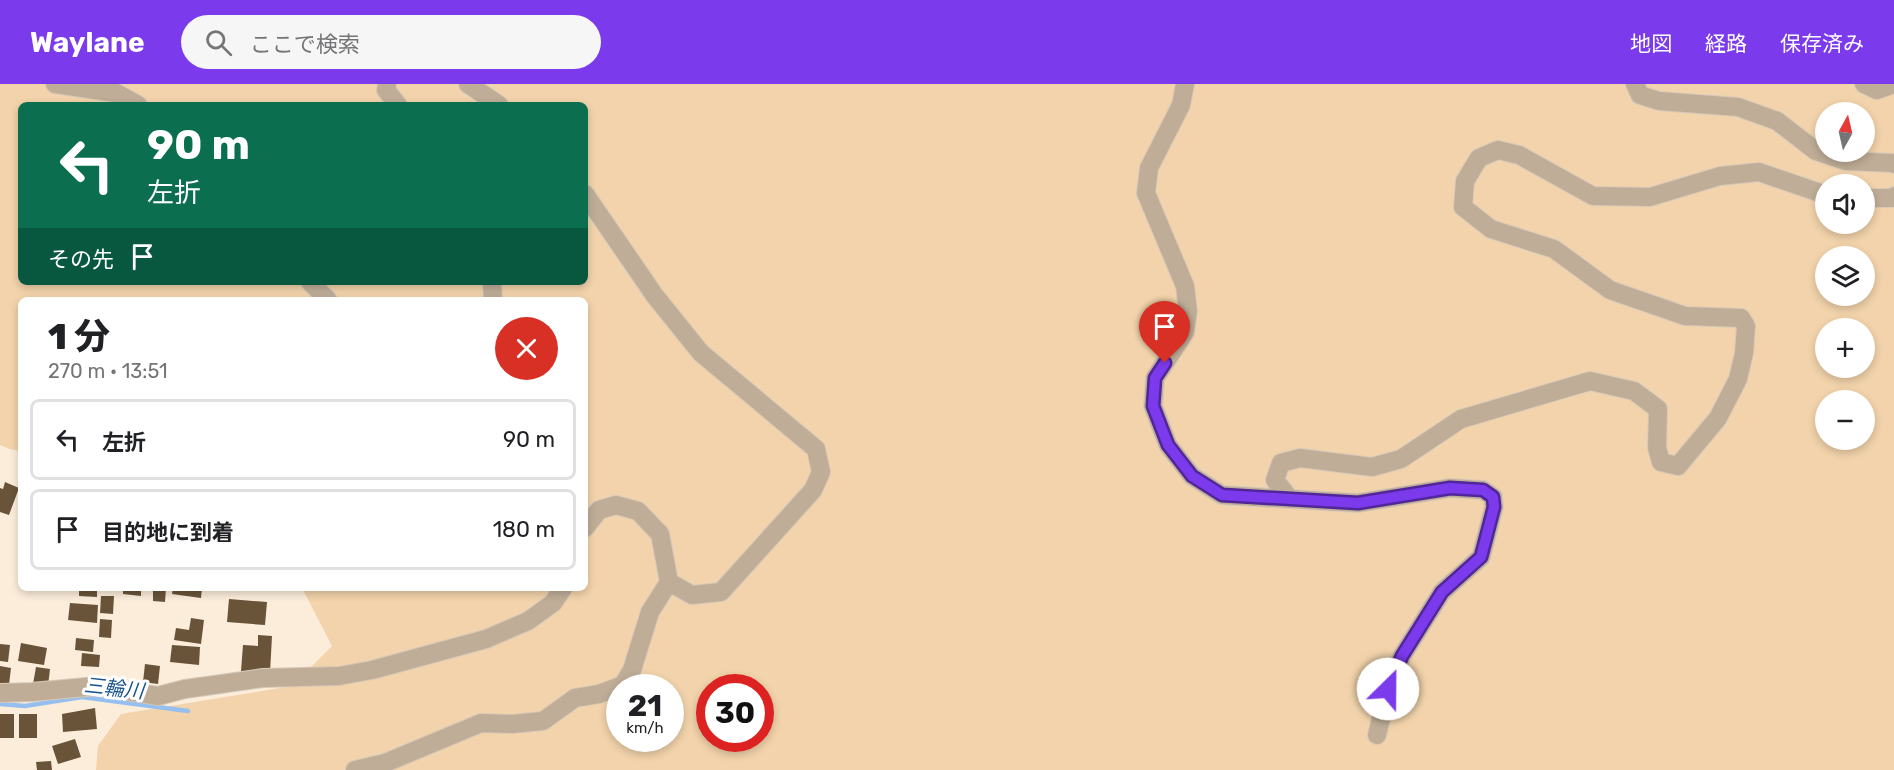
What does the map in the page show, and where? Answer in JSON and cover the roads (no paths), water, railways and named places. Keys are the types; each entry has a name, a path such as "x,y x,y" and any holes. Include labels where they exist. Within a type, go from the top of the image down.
{"street":[{"path":"55,84 116,93 132,102"},
{"path":"387,84 386,90 396,102"},
{"path":"468,84 495,102"},
{"path":"1185,84 1181,105 1149,168 1146,193 1185,286 1188,312 1185,332 1155,378 1153,406 1168,445 1192,476 1222,495 1358,503 1450,488 1483,490 1493,497 1494,507 1481,557 1442,592 1402,656 1388,689 1377,735"},
{"path":"1635,84 1640,95 1659,101 1738,107 1777,121 1816,151 1846,161 1892,162 1894,164"},
{"path":"1864,84 1877,90 1894,84"},
{"path":"1290,499 1275,480 1281,463 1300,458 1372,467 1401,459 1461,419 1590,381 1634,391 1658,409 1657,448 1660,462 1678,466 1718,418 1738,379 1744,352 1746,326 1742,318 1685,316 1610,290 1554,249 1491,229 1463,207 1465,181 1479,158 1498,150 1519,155 1593,196 1650,197 1720,176 1759,172 1815,191"},
{"path":"1875,198 1894,196"},
{"path":"588,198 655,296 701,353 816,449 821,472 813,490 721,592 692,595 669,582"},
{"path":"312,285 325,297"},
{"path":"355,770 385,763 482,723 543,722 575,698 599,694 623,685 632,670 650,612 669,582 660,534 638,511 616,505 599,510 588,524"},
{"path":"0,693 97,686 158,696 185,689 263,678 339,676 372,670 486,639 528,621 553,603 561,591"}],"waterway":[{"name":"三輪川","path":"0,704 25,706 82,697 188,711"}]}
